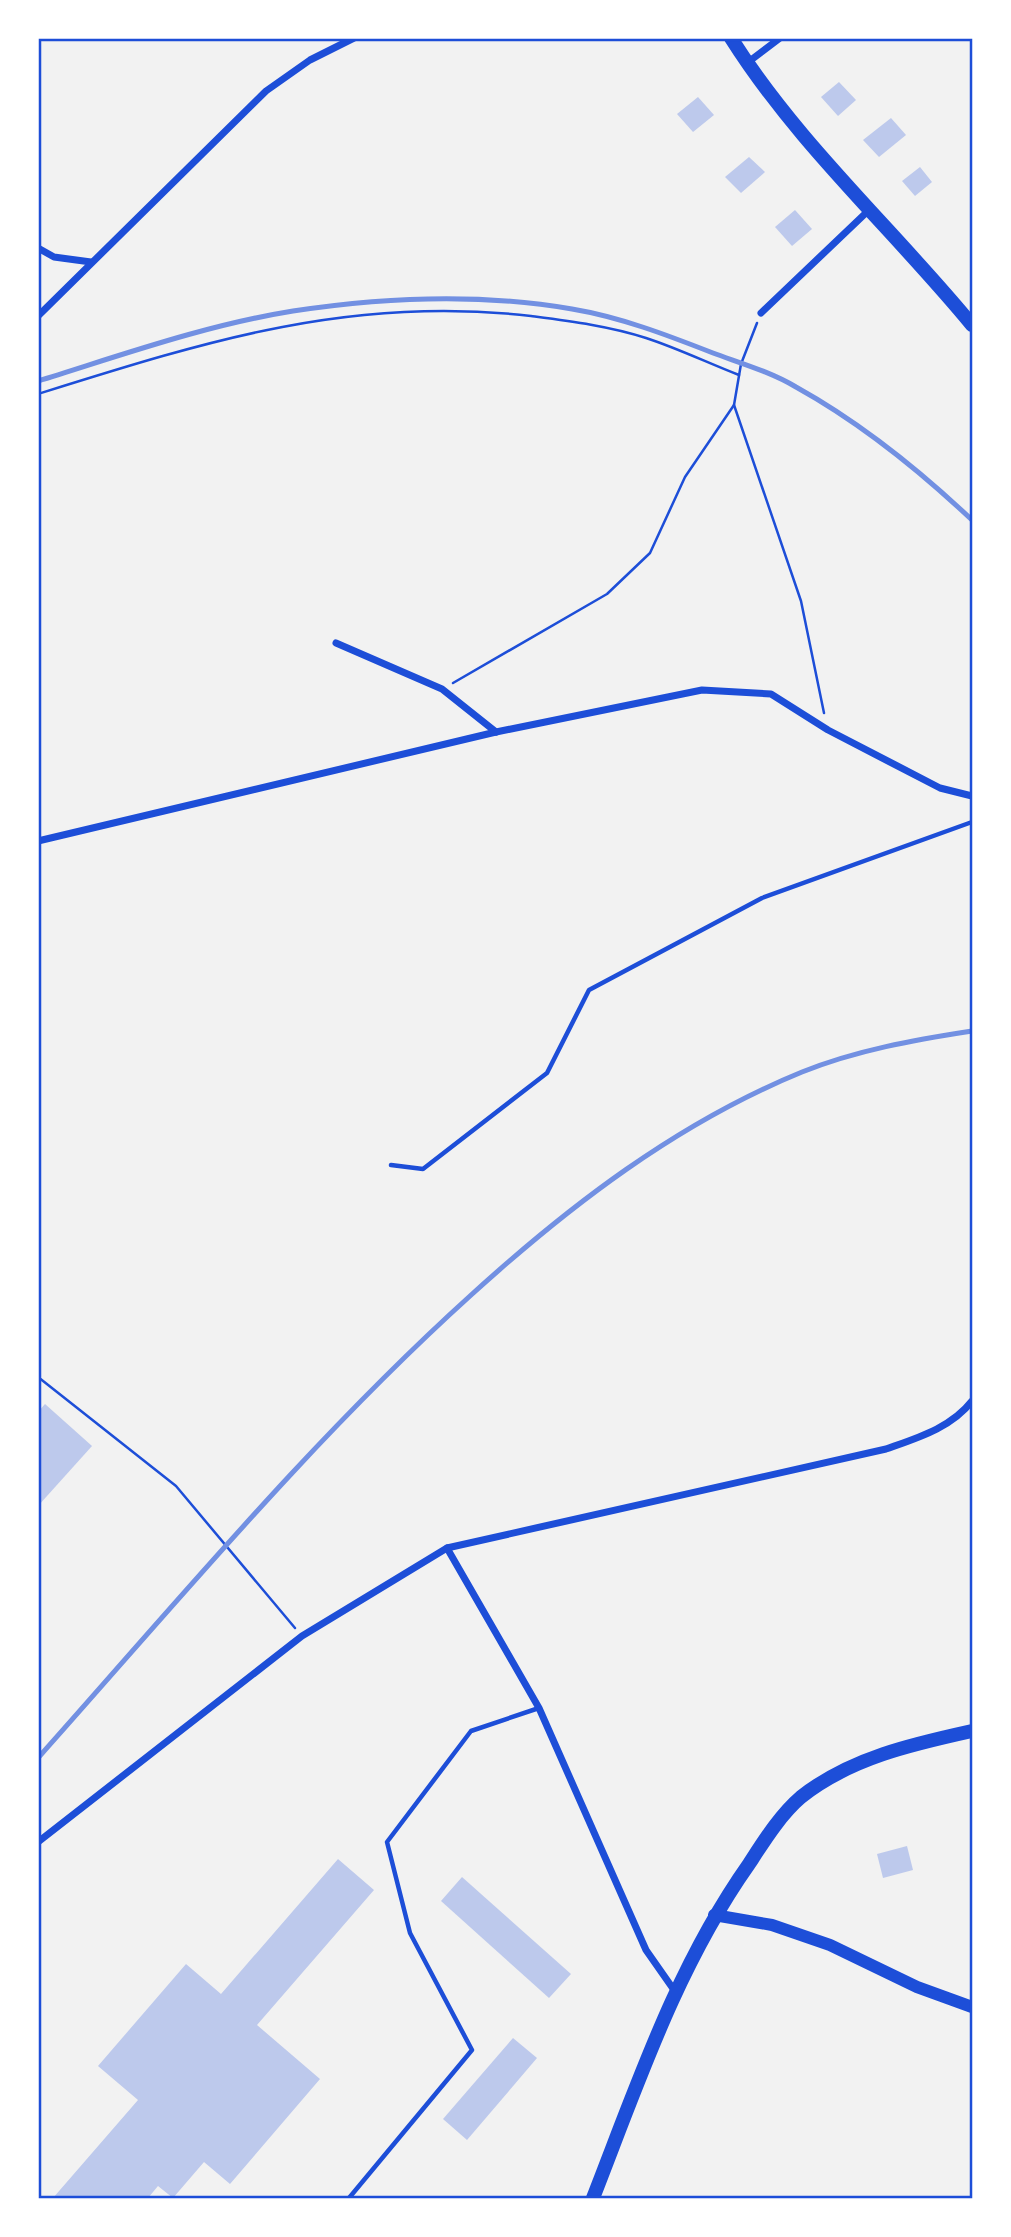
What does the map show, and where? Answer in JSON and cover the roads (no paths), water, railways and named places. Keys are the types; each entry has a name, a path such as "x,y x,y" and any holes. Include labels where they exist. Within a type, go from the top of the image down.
{"main road":[{"path":"731,38 747,63 870,210 972,325"},
{"path":"593,2199 674,1990 714,1915 771,1831 800,1798 844,1770 903,1746 972,1731"}],"street":[{"path":"38,316 266,91 310,60 355,38"},
{"path":"747,63 780,38"},
{"path":"761,313 870,210"},
{"path":"38,248 54,257 91,262"},
{"path":"335,643 442,689 496,732"},
{"path":"38,841 496,732 702,690 771,694 828,730 940,788 972,796"},
{"path":"38,1842 302,1636 447,1548 886,1449 930,1433 964,1413 972,1401"},
{"path":"447,1548 540,1708 646,1950 674,1990"},
{"path":"714,1915 772,1925 830,1945 917,1987 972,2007"}],"lane":[{"path":"391,1165 423,1169 547,1073 589,990 762,898 972,822"},
{"path":"349,2199 472,2050 410,1933 387,1842 471,1731 540,1708"}],"railway":[{"path":"38,381 196,332 261,317 328,306 397,300 468,299 572,309 643,327 786,382 820,401 888,448 972,520"},
{"path":"38,1758 248,1521 356,1406 470,1296 546,1230 626,1169 711,1116 756,1093 823,1064 907,1042 972,1031"}]}
